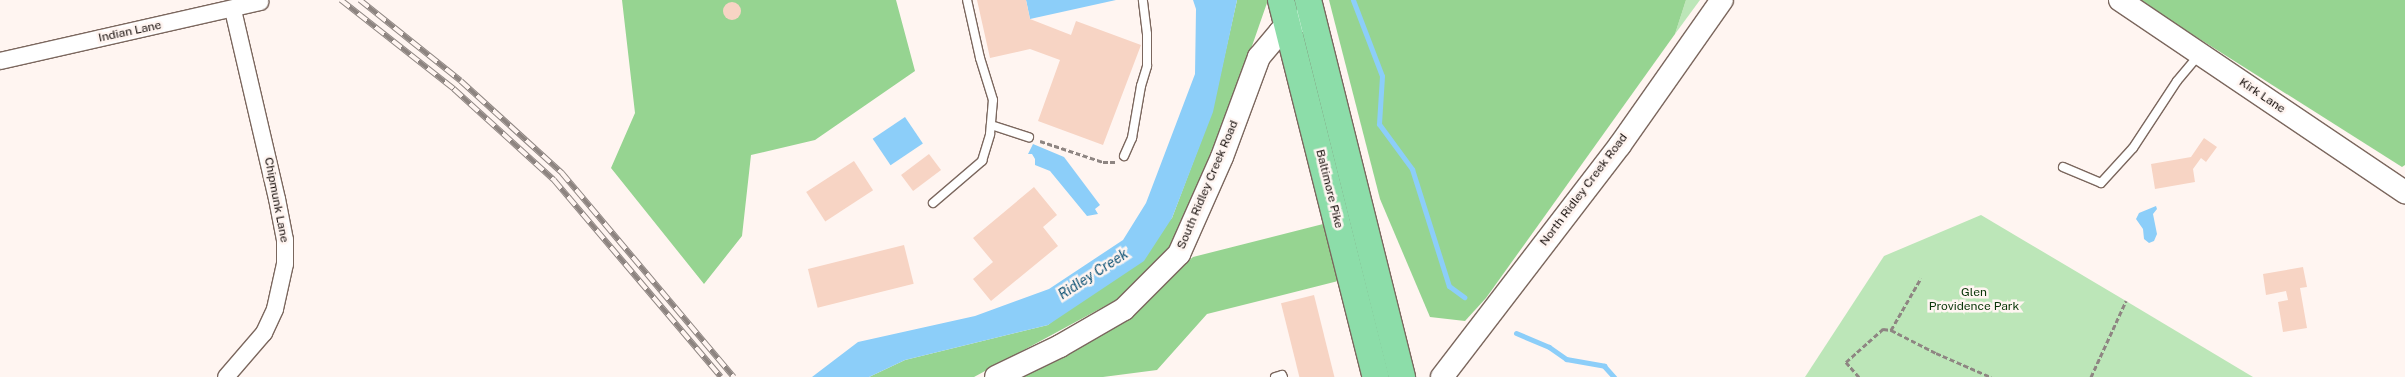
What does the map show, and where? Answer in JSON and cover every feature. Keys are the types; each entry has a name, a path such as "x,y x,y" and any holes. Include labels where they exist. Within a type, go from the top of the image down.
{"main road":[{"name":"Baltimore Pike","path":"1281,0 1376,377"},
{"name":"Baltimore Pike","path":"1310,8 1402,377"}],"street":[{"name":"North Ridley Creek Road","path":"1442,377 1620,145 1722,0"},
{"name":"Kirk Lane","path":"2120,0 2405,192"},
{"name":"Indian Lane","path":"0,61 233,10 260,2"},
{"name":"South Ridley Creek Road","path":"996,377 1060,346 1124,309 1179,254 1222,157 1260,56 1271,40 1310,8"},
{"name":"Chipmunk Lane","path":"226,377 264,334 275,308 285,264 285,240 278,199 233,10"}],"lane":[{"path":"933,203 982,161 991,125 993,100 980,58 967,0"},
{"path":"1124,156 1132,138 1140,86 1147,66 1147,34 1143,0"},
{"path":"2063,167 2101,183 2133,148 2176,81 2200,54"},
{"path":"991,125 1029,137"},
{"path":"1274,377 1282,375 1283,377"}],"path":[{"path":"1029,137 1103,162 1116,162 1124,156"},
{"path":"1891,330 1920,278"},
{"path":"2092,377 2126,301"},
{"path":"1858,377 1846,362 1883,329 1891,330 1936,353 1991,377"}],"green space":[{"path":"622,0 896,0 915,71 815,140 751,155 742,236 704,284 611,168 635,113"},
{"path":"1237,0 1268,0 1228,115 1175,245 1118,299 974,377 869,377 905,360 1048,325 1172,218 1212,112"},
{"path":"1329,0 1686,0 1675,34 1486,298 1465,321 1430,317 1380,199"},
{"path":"1686,0 1700,0 1675,34"},
{"path":"2138,0 2405,0 2405,165 2402,167"},
{"name":"Glen Providence Park","path":"1981,215 2253,377 1805,377 1884,256"},
{"path":"1331,222 1346,279 1207,314 1157,370 1103,377 1016,377 1128,314 1193,257"}],"water":[{"path":"1026,0 1116,0 1030,19"},
{"name":"Ridley Creek","path":"1193,0 1237,0 1213,112 1172,218 1144,261 1048,325 905,360 869,377 812,377 858,342 975,316 1049,289 1123,240 1146,203 1195,74 1196,9"},
{"path":"905,117 923,144 891,165 873,139"},
{"path":"1033,144 1064,157 1100,205 1095,209 1098,214 1087,216 1050,171 1035,165 1035,159 1032,154 1028,154"},
{"path":"2156,206 2157,209 2153,214 2157,234 2154,241 2149,243 2144,239 2143,229 2136,219 2139,213"}],"building":[{"path":"977,0 1026,0 1030,19 1071,35 1076,21 1141,45 1103,145 1038,121 1060,60 1030,49 990,58"},
{"path":"732,2 738,5 741,11 738,17 732,20 726,17 723,11 726,5"},
{"path":"2204,138 2217,147 2206,162 2201,158 2193,169 2195,182 2155,189 2151,164 2191,157"},
{"path":"929,154 941,170 913,191 901,175"},
{"path":"854,161 873,190 825,221 806,192"},
{"path":"1034,187 1057,215 1043,227 1058,246 991,301 973,279 993,262 973,238"},
{"path":"904,245 914,284 818,308 808,269"},
{"path":"2303,267 2307,287 2300,288 2307,328 2283,332 2278,302 2288,300 2286,291 2266,295 2263,274"},
{"path":"1314,295 1334,377 1299,377 1281,303"}],"waterway":[{"path":"1353,0 1382,76 1379,124 1412,169 1449,286 1464,297"},
{"path":"1516,333 1549,347 1566,359 1604,366 1614,377"}],"railway":[{"path":"341,0 454,89 554,180 721,377"},
{"path":"360,0 461,81 562,173 734,377"}]}
